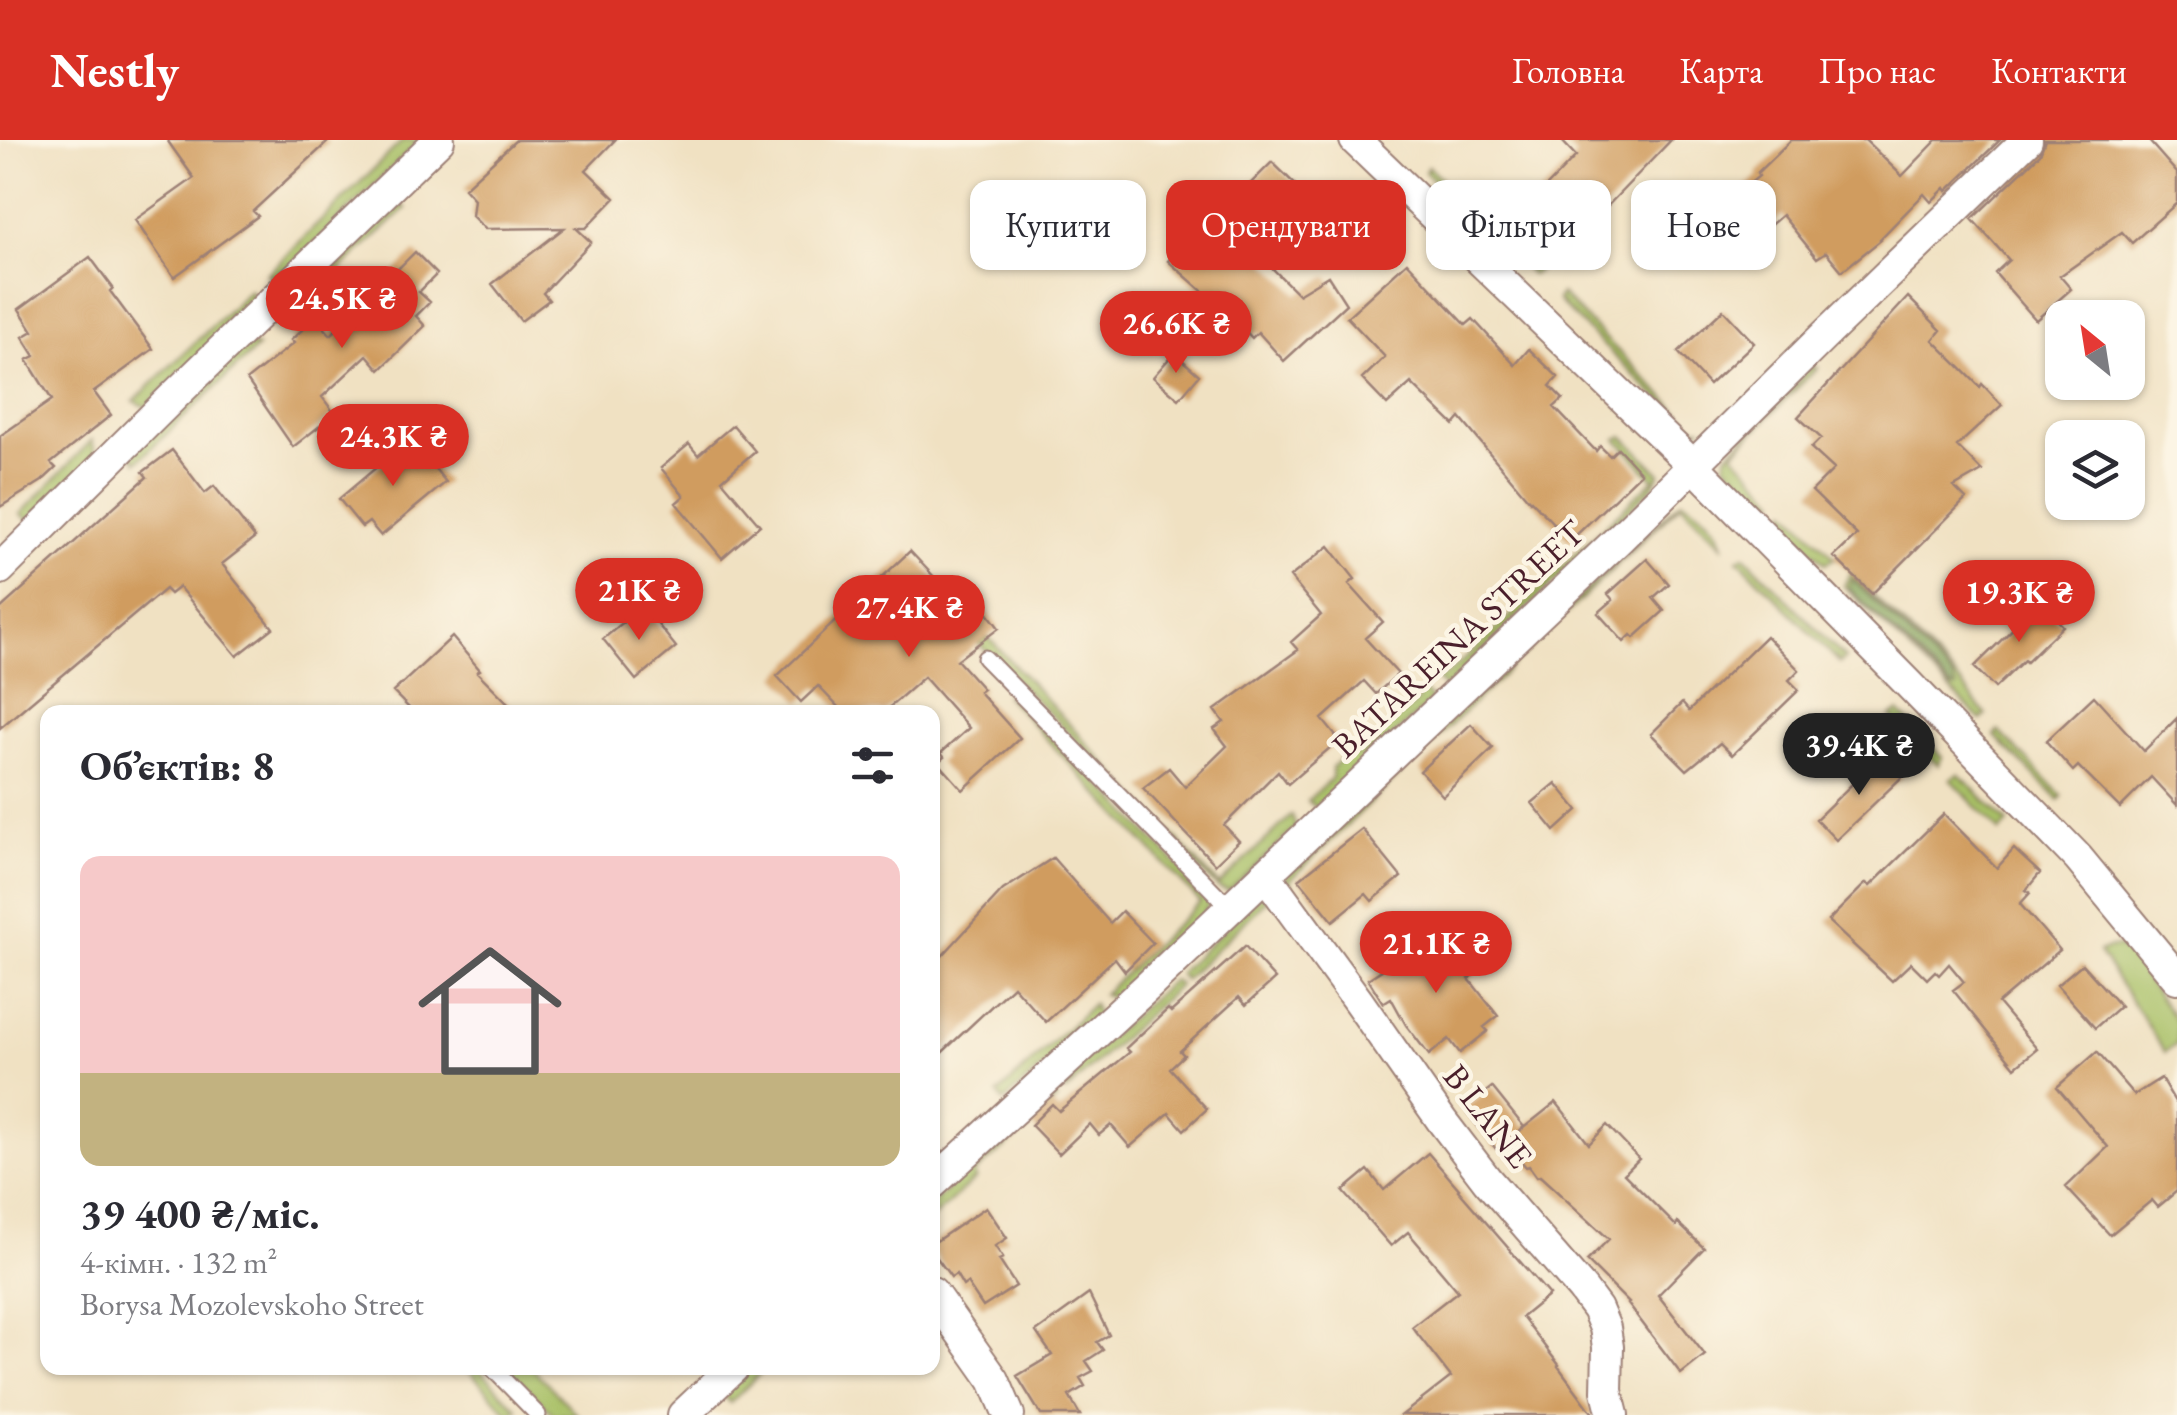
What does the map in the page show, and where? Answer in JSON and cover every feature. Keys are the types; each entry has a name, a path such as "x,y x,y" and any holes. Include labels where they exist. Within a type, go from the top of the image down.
{"street":[{"path":"0,569 439,140"},
{"path":"1355,140 1693,465 2078,858 2177,978"},
{"name":"BATAREINA STREET","path":"940,1177 1146,988 1620,538 2027,140"},
{"name":"B LANE","path":"1265,874 1442,1122 1597,1309 1608,1347 1607,1386 1613,1415"},
{"path":"940,1303 994,1380 1008,1415"},
{"path":"683,1415 726,1375"}],"lane":[{"path":"985,658 1229,907"},
{"path":"499,1375 538,1415"}],"green space":[{"path":"403,140 421,140 278,279 267,274"},
{"path":"1428,166 1443,180 1433,180 1425,172"},
{"path":"393,198 406,208 325,284 319,271"},
{"path":"250,290 255,302 146,407 134,401"},
{"path":"1561,294 1694,427 1701,428 1690,430 1557,300"},
{"path":"245,343 258,347 137,462 131,454"},
{"path":"1808,366 1817,368 1733,453 1777,499 1768,506 1725,463 1727,455"},
{"path":"1623,436 1660,473 1653,487 1445,688 1436,678 1445,676 1479,646 1654,479 1617,439"},
{"path":"92,440 96,456 29,521 21,514"},
{"path":"1682,500 1714,525 1723,545 1681,503 1290,880 1292,894 1285,872"},
{"path":"1788,510 1835,558 1825,563 1781,520"},
{"path":"1744,555 1845,658 1840,663 1738,559"},
{"path":"1850,573 1953,674 1986,715 1981,720 1844,586"},
{"path":"1852,579 1953,678 1956,688 1849,589"},
{"path":"988,637 1219,885 1292,815 1296,828 1229,891 1218,888 979,644"},
{"path":"1423,690 1432,700 1317,808 1307,801 1332,778 1332,767 1347,754 1358,755 1417,702"},
{"path":"1006,696 1018,697 1209,898 1201,920 1117,999 1103,994 1200,902"},
{"path":"1899,712 1942,757 1938,765 1891,716"},
{"path":"1999,731 2062,796 2059,800 1995,736"},
{"path":"1959,774 2008,823 2000,832 1951,779"},
{"path":"1262,893 1267,900 1184,980 1179,973"},
{"path":"2120,947 2129,955 2177,1023 2177,1044 2165,1052 2099,952"},
{"path":"1172,980 1179,985 1065,1092 1058,1084"},
{"path":"1093,1004 1098,1017 1004,1102 998,1094"},
{"path":"1049,1092 1057,1099 974,1173 976,1178 940,1211 940,1196"},
{"path":"473,1375 485,1375 518,1409 510,1415"},
{"path":"515,1375 539,1375 578,1415 554,1415"},
{"path":"742,1375 759,1375 730,1403 724,1392"}],"building":[{"path":"167,140 330,140 253,211 258,216 174,277 135,220 194,178"},
{"path":"516,140 615,140 586,170 615,198 586,228 576,228 591,242 543,293 549,300 521,321 492,284 564,228 485,229 472,216 474,199 464,188"},
{"path":"1561,140 1671,140 1611,202 1611,180 1553,180 1576,156"},
{"path":"1791,140 1865,140 1902,176 1937,140 2000,140 1947,191 1945,188 1931,202 1924,194 1881,240 1842,271 1826,252 1817,258 1782,215 1776,220 1776,180 1754,180"},
{"path":"2045,140 2148,140 2177,173 2177,203 2132,243 2122,232 2060,276 2071,289 2059,300 2045,300 2045,312 2036,320 1995,273 2009,260 1972,219 2040,154"},
{"path":"1272,162 1291,180 1254,180"},
{"path":"415,252 437,274 419,292 430,302 416,316 425,326 380,370 367,355 322,397 335,414 293,447 247,380 294,343 291,340 315,318 331,335"},
{"path":"90,257 153,349 94,392 111,415 51,463 56,468 42,481 0,507 0,436 52,400 27,360 35,356 23,337 33,331 19,309"},
{"path":"1406,263 1466,325 1473,319 1515,365 1529,349 1558,377 1550,386 1563,399 1554,407 1596,451 1600,446 1610,456 1618,448 1641,473 1570,541 1530,501 1460,418 1454,425 1411,383 1387,405 1362,379 1385,357 1347,317 1398,270 1406,270"},
{"path":"1178,270 1274,270 1298,294 1328,276 1346,304 1284,361 1258,332 1252,338 1242,327 1239,330"},
{"path":"1908,297 1941,330 1933,340 2002,405 1957,446 1982,471 1954,487 1966,499 1872,594 1834,557 1857,535 1812,491 1834,469 1811,448 1821,438 1798,417"},
{"path":"1723,310 1754,343 1709,385 1678,352"},
{"path":"1174,353 1199,375 1179,399 1153,377"},
{"path":"733,425 755,451 722,480 760,525 722,558 676,503 684,496 661,468 689,444 698,455"},
{"path":"410,439 446,482 381,536 369,522 362,527 339,499"},
{"path":"172,450 205,493 214,486 255,538 222,564 273,628 237,656 179,587 170,594 165,589 0,728 0,609 147,477 143,472"},
{"path":"1329,546 1355,579 1349,584 1383,622 1365,638 1398,674 1376,694 1364,681 1322,719 1339,740 1288,784 1278,771 1224,825 1239,841 1215,864 1143,788 1169,768 1185,787 1227,746 1214,729 1224,722 1215,710 1298,650 1291,642 1321,615 1290,577"},
{"path":"910,551 952,596 965,583 999,628 957,660 1020,738 963,790 940,760 944,757 941,753 969,728 924,677 892,705 836,705 818,686 801,702 777,676"},
{"path":"1647,559 1669,584 1653,598 1664,611 1624,642 1598,613 1613,600 1608,594"},
{"path":"2040,602 2063,626 1995,688 1974,667"},
{"path":"643,606 676,647 636,680 603,639"},
{"path":"1766,636 1799,670 1789,680 1799,690 1732,755 1720,743 1687,770 1651,734 1682,703 1689,711"},
{"path":"452,637 480,670 477,672 510,705 406,705 393,692"},
{"path":"2094,696 2144,751 2177,718 2177,805 2151,777 2120,808 2078,766 2073,771 2046,741"},
{"path":"1471,724 1493,748 1443,796 1420,771"},
{"path":"1881,756 1902,777 1836,840 1816,819"},
{"path":"1556,783 1578,810 1555,831 1532,803"},
{"path":"1944,814 1997,868 2014,849 2040,873 2020,904 2060,950 1998,1003 2037,1049 2015,1067 1953,990 1964,982 1949,964 1939,975 1935,971 1927,979 1911,963 1892,981 1828,921"},
{"path":"1362,829 1401,877 1372,901 1366,894 1333,921 1299,879"},
{"path":"1053,858 1110,923 1122,911 1153,943 1125,971 1115,958 1046,1022 1013,986 940,1054 940,958 1003,890"},
{"path":"1450,937 1476,973 1469,979 1498,1016 1484,1027 1488,1031 1460,1053 1449,1039 1429,1055 1391,998 1383,1003 1368,979 1431,938 1437,946"},
{"path":"1245,946 1275,979 1246,1005 1239,997 1180,1051 1184,1055 1170,1068 1207,1109 1184,1130 1169,1113 1130,1147 1111,1125 1099,1135 1090,1124 1059,1154 1031,1125 1052,1104 1059,1111 1130,1052 1126,1048 1168,1009 1171,1012"},
{"path":"2082,964 2120,1006 2095,1028 2057,985"},
{"path":"2097,1052 2134,1095 2161,1078 2177,1105 2177,1191 2158,1207 2152,1200 2110,1235 2066,1187 2108,1147 2057,1087"},
{"path":"1492,1087 1524,1127 1496,1149 1464,1109"},
{"path":"1556,1102 1589,1144 1607,1125 1639,1159 1624,1174 1704,1248 1658,1295 1705,1355 1681,1374 1629,1303 1587,1261 1609,1239 1526,1167 1506,1142"},
{"path":"1428,1153 1549,1295 1522,1317 1594,1415 1402,1415 1451,1377 1412,1327 1458,1291 1408,1232 1391,1246 1343,1191 1368,1170 1384,1190"},
{"path":"986,1207 1007,1238 995,1246 1016,1286 983,1307 967,1283 963,1286 956,1274 951,1277 940,1262 940,1239"},
{"path":"1089,1294 1109,1335 1097,1342 1103,1350 1086,1361 1093,1371 1080,1378 1085,1386 1069,1396 1080,1415 1041,1415 1017,1376 1052,1355 1036,1332"}]}
